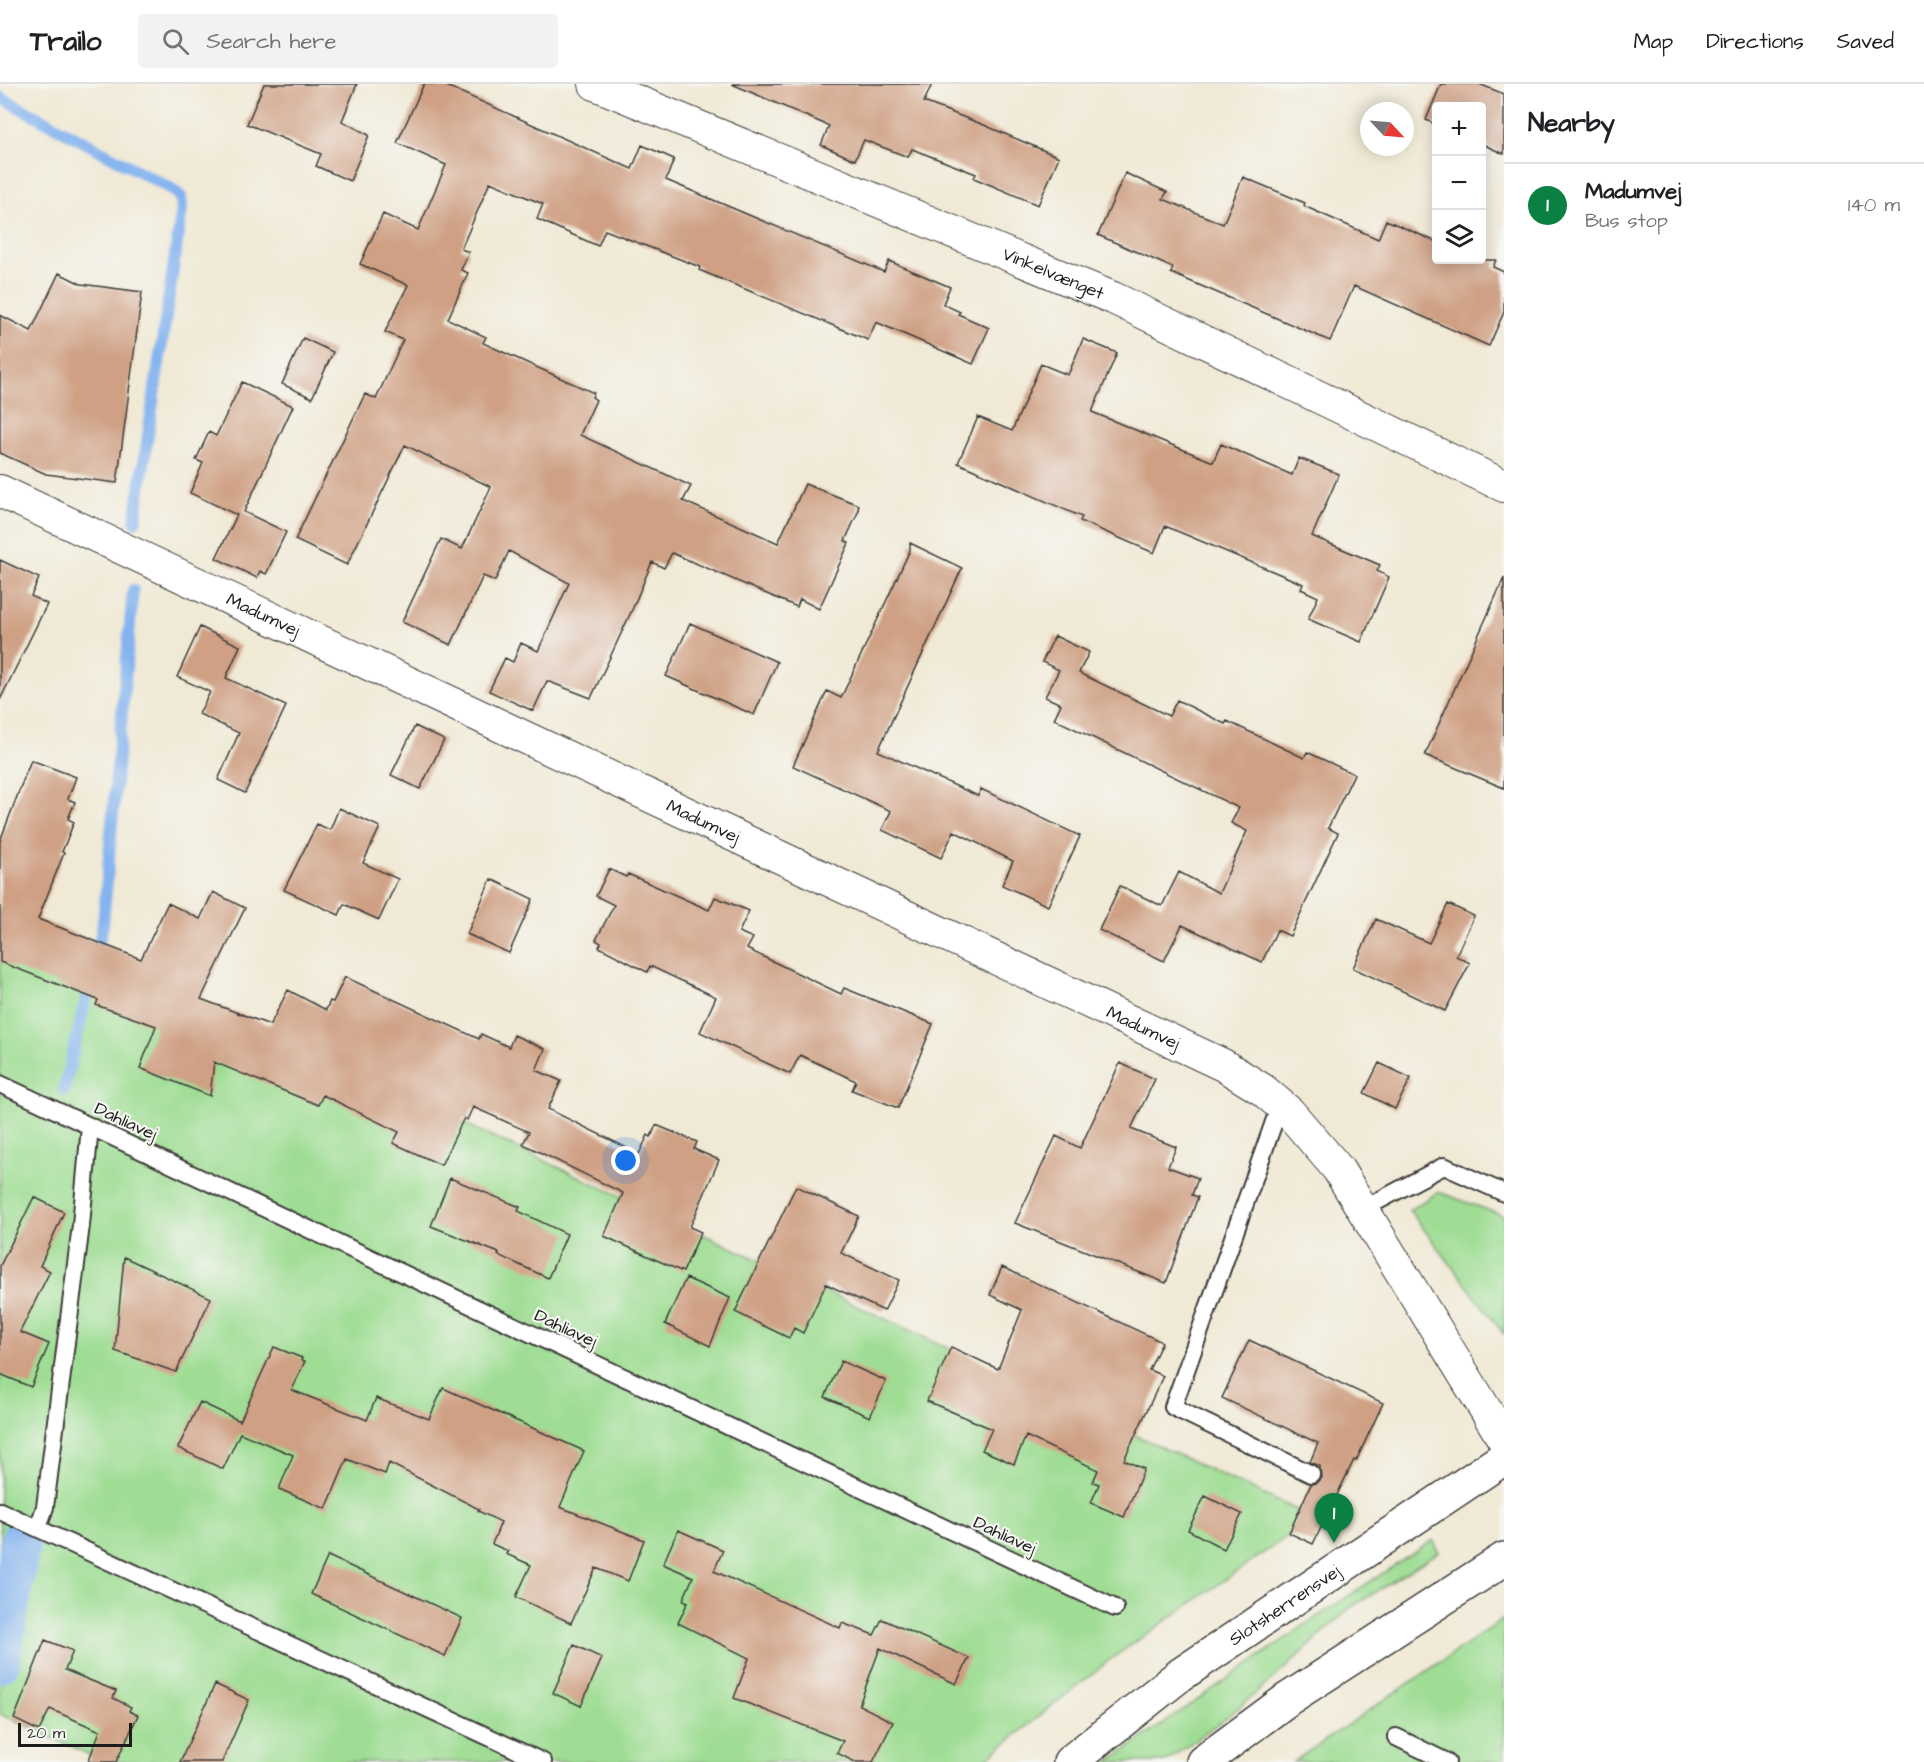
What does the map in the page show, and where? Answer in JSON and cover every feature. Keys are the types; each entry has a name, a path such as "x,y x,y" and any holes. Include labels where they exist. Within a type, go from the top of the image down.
{"street":[{"name":"Vinkelvænget","path":"595,84 1113,298 1504,486"},
{"name":"Madumvej","path":"0,491 1223,1065 1263,1090 1290,1113 1338,1169 1504,1440"},
{"name":"Slotsherrensvej","path":"1070,1762 1180,1675 1504,1458"},
{"path":"1203,1762 1288,1699 1504,1559"}],"lane":[{"name":"Dahliavej","path":"0,1084 1114,1608"},
{"path":"1280,1105 1173,1407 1311,1474"},
{"path":"38,1528 45,1507 81,1225 90,1126"},
{"path":"1363,1209 1444,1166 1504,1193"},
{"path":"0,1511 543,1762"},
{"path":"1396,1737 1447,1762"}],"green space":[{"path":"0,908 1314,1518 1111,1659 982,1762 105,1762 0,1714"},
{"path":"1439,1192 1504,1216 1504,1334 1409,1210"},
{"path":"1433,1540 1439,1552 1350,1608 1235,1711 1165,1762 1108,1762 1315,1618"},
{"path":"1504,1619 1504,1762 1293,1762"}],"building":[{"path":"264,84 357,84 342,121 369,135 350,181 316,166 321,154 247,124"},
{"path":"424,84 442,84 632,169 642,145 674,159 666,180 884,272 889,261 950,287 943,304 960,312 958,314 989,328 973,364 876,322 868,340 699,270 700,267 605,230 598,246 537,219 543,204 490,182 461,249 469,252 461,270 468,273 448,319 486,337 483,343 594,393 592,397 596,400 580,435 691,486 683,501 778,543 805,484 859,505 859,510 845,541 849,543 819,609 800,599 797,607 672,553 664,568 652,562 591,698 547,681 533,711 489,691 505,658 513,662 521,643 538,651 569,583 509,551 495,581 483,576 451,645 402,622 441,539 462,549 491,487 405,445 347,565 295,540 365,394 376,399 403,340 385,332 408,285 360,264 383,214 418,230 446,165 397,143"},
{"path":"732,84 932,84 924,102 1059,157 1038,205 974,178 976,174 912,149 908,157 864,140 855,160 821,145 829,126"},
{"path":"1441,84 1479,84 1504,94 1504,154 1486,146 1486,102 1434,102"},
{"path":"1432,106 1432,123 1426,120"},
{"path":"1125,173 1167,192 1163,199 1223,224 1243,177 1305,203 1304,206 1378,239 1386,220 1432,240 1432,264 1486,264 1486,260 1496,260 1493,267 1504,272 1504,312 1489,346 1354,286 1330,341 1171,273 1173,268 1098,235"},
{"path":"59,273 81,284 142,292 117,483 46,474 0,453 0,315 31,331"},
{"path":"303,338 333,352 312,398 282,384"},
{"path":"1083,339 1117,353 1092,412 1213,462 1221,444 1292,475 1299,458 1339,474 1312,536 1380,565 1377,571 1389,577 1361,642 1308,619 1318,597 1301,589 1303,584 1165,526 1154,553 1080,521 1082,517 958,463 978,417 1012,431 1041,364 1068,375"},
{"path":"242,382 293,406 244,512 286,532 266,574 260,571 257,578 216,558 237,515 190,493 203,463 196,460 209,432 216,436"},
{"path":"910,543 962,568 878,751 978,796 981,789 1080,836 1048,906 1002,885 1013,861 954,831 941,858 882,830 891,811 793,766 827,691 841,698 910,550"},
{"path":"0,560 39,578 31,596 47,604 0,700"},
{"path":"1504,578 1504,788 1425,755"},
{"path":"690,623 777,662 754,715 666,676"},
{"path":"200,627 240,646 226,678 286,706 245,793 218,780 239,733 199,714 210,692 177,677"},
{"path":"1055,636 1089,652 1079,673 1169,716 1177,700 1225,724 1227,721 1304,758 1307,752 1354,774 1328,828 1338,833 1290,936 1277,930 1262,962 1182,925 1164,961 1099,930 1120,886 1162,906 1179,872 1219,893 1247,831 1231,823 1239,808 1054,719 1061,704 1045,697 1059,670 1042,662"},
{"path":"415,726 444,740 420,789 391,775"},
{"path":"31,760 76,777 68,799 75,802 68,819 74,822 38,919 141,959 168,903 200,919 213,892 245,908 201,999 270,1025 288,990 326,1010 330,1001 333,1002 345,977 479,1039 481,1034 509,1047 514,1035 545,1049 536,1070 561,1081 548,1109 639,1154 648,1135 651,1137 656,1125 697,1142 694,1149 719,1160 690,1227 701,1232 683,1272 604,1236 623,1193 523,1144 529,1132 473,1107 467,1120 464,1118 441,1165 393,1143 399,1132 323,1095 318,1105 214,1062 210,1096 140,1068 156,1026 96,1005 98,1000 0,962 0,841"},
{"path":"339,808 380,827 363,863 398,879 379,920 344,904 339,915 284,890 317,824 330,830"},
{"path":"609,869 626,877 628,874 709,910 715,897 749,911 739,932 753,938 747,949 841,994 844,988 933,1024 898,1108 852,1090 856,1081 800,1055 790,1074 700,1032 716,997 650,966 647,972 599,947 601,943 596,940 614,905 596,896"},
{"path":"491,879 533,899 509,953 467,934"},
{"path":"1448,904 1474,916 1456,956 1470,963 1445,1011 1353,968 1376,919 1429,943"},
{"path":"1120,1063 1155,1079 1131,1129 1176,1147 1168,1167 1198,1178 1192,1195 1198,1197 1166,1283 1015,1223 1056,1136 1080,1148"},
{"path":"1379,1063 1411,1078 1395,1109 1364,1093"},
{"path":"450,1178 520,1207 518,1211 567,1234 548,1278 498,1255 499,1253 431,1226"},
{"path":"796,1186 859,1216 841,1253 899,1280 884,1311 826,1284 803,1333 794,1328 789,1338 735,1312"},
{"path":"34,1197 64,1212 40,1266 50,1271 20,1332 49,1344 31,1387 0,1374 0,1266"},
{"path":"124,1257 211,1298 176,1372 115,1351"},
{"path":"1002,1267 1162,1342 1149,1370 1163,1376 1124,1460 1144,1469 1124,1517 1091,1503 1099,1484 1093,1482 1098,1470 1026,1436 1014,1464 982,1450 992,1429 927,1401 951,1347 998,1369 1022,1310 990,1295"},
{"path":"686,1278 730,1298 710,1346 665,1324"},
{"path":"1249,1340 1383,1403 1313,1544 1289,1533 1311,1484 1321,1478 1320,1466 1310,1462 1318,1443 1222,1398"},
{"path":"274,1347 305,1361 292,1390 367,1420 376,1398 429,1419 443,1388 584,1451 560,1507 644,1540 628,1581 596,1568 571,1623 516,1597 531,1565 506,1554 508,1551 492,1544 501,1522 389,1463 385,1474 347,1459 326,1509 279,1489 293,1455 240,1433 223,1469 178,1448 200,1402 240,1421"},
{"path":"841,1361 886,1381 870,1417 825,1397"},
{"path":"1205,1496 1242,1514 1224,1549 1188,1530"},
{"path":"678,1530 723,1550 714,1571 840,1628 842,1623 874,1635 882,1619 969,1658 956,1684 880,1648 859,1705 893,1722 873,1762 855,1762 837,1753 843,1741 734,1698 749,1658 678,1623 688,1602 683,1600 693,1577 663,1564"},
{"path":"328,1556 462,1618 445,1656 311,1594"},
{"path":"45,1640 73,1651 65,1670 116,1691 113,1698 131,1707 129,1711 138,1715 116,1762 88,1762 100,1731 50,1709 39,1731 14,1719"},
{"path":"574,1645 602,1658 581,1706 553,1693"},
{"path":"215,1684 249,1700 222,1762 180,1762"}],"waterway":[{"path":"0,97 172,189 181,197 182,209 135,522"},
{"path":"96,956 103,924 133,590"},
{"path":"64,1090 90,982"},
{"path":"0,1662 21,1539"}],"place":[{"name":"Madumvej","path":"1334,1543"}]}
